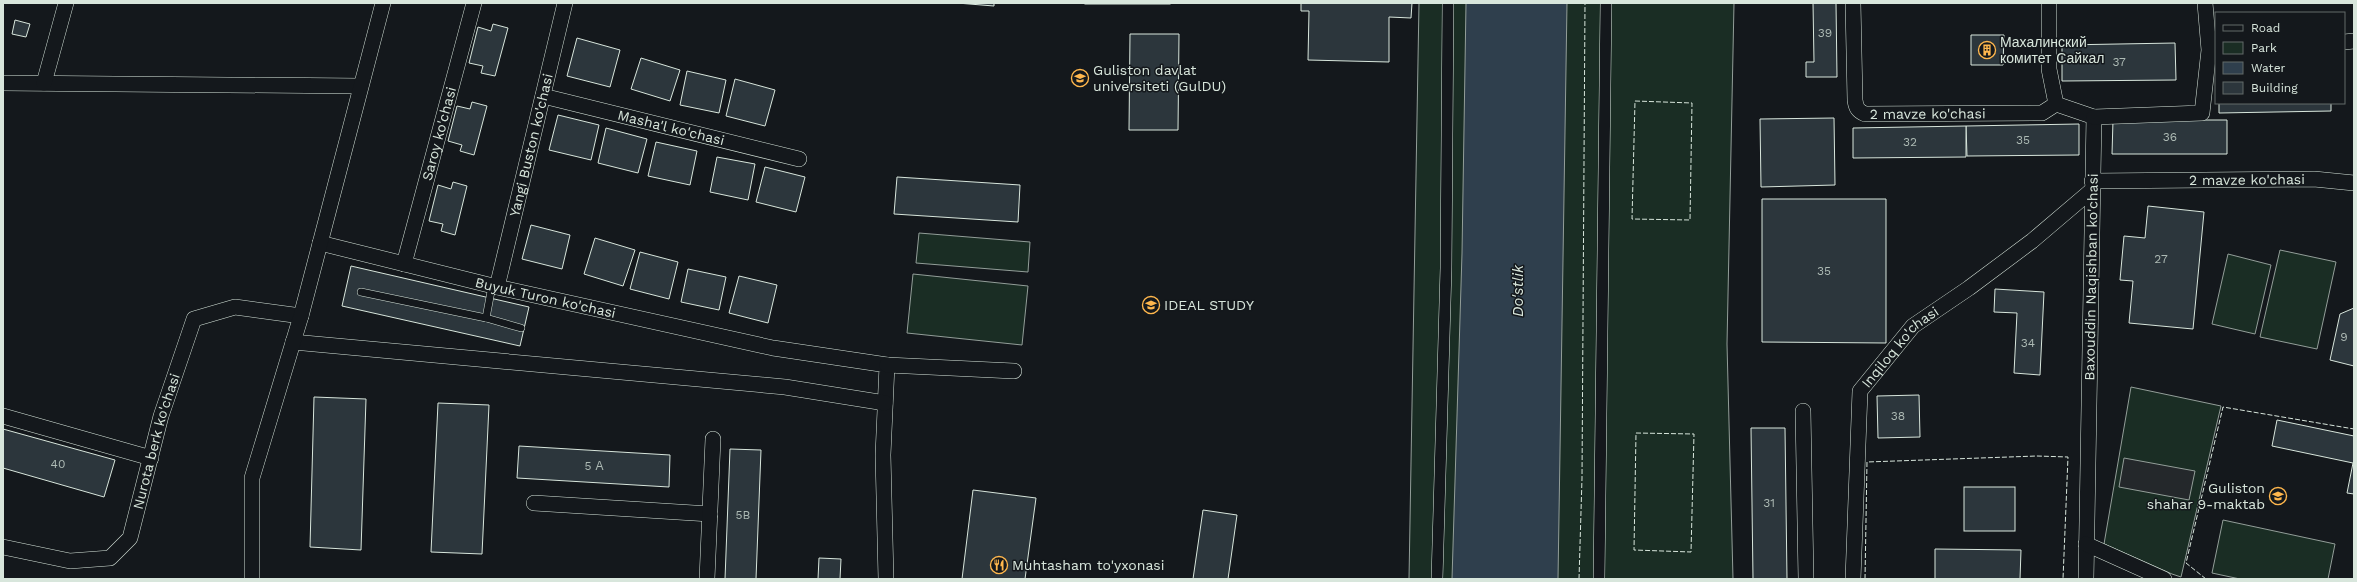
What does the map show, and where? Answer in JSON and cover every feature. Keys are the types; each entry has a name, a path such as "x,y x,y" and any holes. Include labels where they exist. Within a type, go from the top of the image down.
{"street":[{"path":"44,83 66,3"},
{"path":"252,579 252,478 301,316 382,3"},
{"name":"Saroy ko'chasi","path":"404,264 474,3"},
{"name":"Yangi Buston ko'chasi","path":"494,287 543,96 565,3"},
{"path":"1437,579 1446,268 1448,3"},
{"path":"1599,579 1606,3"},
{"name":"2 mavze ko'chasi","path":"1853,3 1855,105 1865,114 2042,113 2056,104"},
{"path":"2049,3 2049,69 2056,104 2094,117 2202,113 2213,50 2205,3"},
{"path":"3,83 360,86"},
{"name":"Masha'l ko'chasi","path":"543,96 799,159"},
{"name":"Baxouddin Naqishban ko'chasi","path":"2086,579 2094,117"},
{"name":"2 mavze ko'chasi","path":"2092,186 2314,179 2354,182"},
{"name":"Inqiloq ko'chasi","path":"1853,579 1860,391 1913,326 1970,288 2032,241 2092,186"},
{"name":"Buyuk Turon ko'chasi","path":"320,243 494,287 773,348 887,365 1014,371"},
{"name":"Nurota berk ko'chasi","path":"3,547 70,561 110,558 130,538 161,416 194,319 235,307 301,316"},
{"path":"293,342 785,387 885,403"},
{"path":"886,579 883,455 887,365"},
{"path":"1803,411 1806,579"},
{"path":"3,416 151,458"},
{"path":"707,579 713,439"},
{"path":"534,503 710,514"},
{"path":"2086,544 2164,579"}],"lane":[{"path":"486,318 494,287"},
{"path":"361,292 486,318 520,328"}],"green space":[{"path":"1419,3 1734,3 1727,344 1733,579 1409,579"},
{"path":"919,233 1030,242 1028,272 916,263"},
{"path":"2280,250 2336,262 2317,349 2260,337"},
{"path":"2228,254 2271,265 2255,334 2212,324"},
{"path":"913,274 1028,286 1022,345 907,333"},
{"path":"2131,387 2221,406 2181,577 2104,544"},
{"path":"2223,520 2335,544 2328,579 2240,579 2212,573"}],"shaded area":[{"path":"2124,458 2195,471 2189,500 2119,487"}],"water":[{"name":"Do'stlik","path":"1466,3 1567,3 1558,579 1452,579 1462,253"}],"building":[{"path":"957,3 994,3 994,6"},
{"path":"1170,3 1170,4 1085,4"},
{"path":"1301,3 1412,3 1411,18 1389,17 1389,62 1308,60 1309,11 1301,11"},
{"path":"1813,3 1836,3 1837,77 1806,77 1806,62 1814,62"},
{"path":"15,20 30,24 26,37 12,34"},
{"path":"493,24 508,28 495,76 481,73 483,66 469,63 478,27 491,31"},
{"path":"1130,34 1179,34 1178,130 1129,130"},
{"name":"Махалинский комитет Сайкал","path":"1971,35 2004,35 2003,65 1971,65"},
{"path":"577,38 620,50 610,87 567,76"},
{"path":"2175,43 2176,80 2062,81 2062,45"},
{"path":"641,58 680,70 670,101 631,89"},
{"path":"687,71 726,80 719,113 680,105"},
{"path":"735,79 775,90 765,126 726,116"},
{"path":"472,102 487,106 474,155 460,151 462,145 448,141 457,106 470,109"},
{"path":"2219,104 2331,104 2331,111 2219,113"},
{"path":"558,115 599,125 591,160 549,150"},
{"path":"1834,118 1835,185 1761,187 1760,119"},
{"path":"2113,120 2227,120 2227,154 2112,154"},
{"path":"2079,124 2079,155 1967,156 1966,126"},
{"path":"1966,126 1966,157 1853,158 1853,128"},
{"path":"606,128 647,139 638,173 598,163"},
{"path":"656,142 697,151 690,185 648,176"},
{"path":"717,157 755,164 748,200 710,192"},
{"path":"765,167 805,177 796,212 756,202"},
{"path":"897,177 1020,185 1018,222 894,214"},
{"path":"453,182 467,186 455,235 441,231 443,224 429,221 438,185 451,189"},
{"path":"1762,199 1886,199 1886,343 1762,342"},
{"path":"2148,206 2204,212 2193,329 2129,323 2133,281 2120,280 2124,236 2145,238"},
{"path":"531,225 570,235 562,269 522,259"},
{"path":"595,238 635,250 623,286 584,274"},
{"path":"640,252 678,262 669,299 630,289"},
{"path":"351,266 529,307 520,346 342,306"},
{"path":"688,269 726,277 719,310 681,302"},
{"path":"739,276 777,285 768,323 729,313"},
{"path":"1995,289 2044,292 2040,375 2014,373 2017,313 1994,312"},
{"path":"2354,308 2354,366 2330,360 2340,314"},
{"path":"1919,395 1920,437 1878,438 1877,396"},
{"path":"314,397 366,399 361,550 310,547"},
{"path":"438,403 489,405 482,554 431,552"},
{"path":"2277,420 2354,436 2354,494 2347,493 2353,463 2272,446"},
{"path":"1751,428 1785,428 1787,579 1753,579"},
{"path":"3,429 115,460 104,497 3,468"},
{"path":"519,446 670,455 669,487 517,478"},
{"path":"730,449 761,450 756,579 725,579"},
{"path":"1964,487 2015,487 2015,531 1964,531"},
{"path":"973,490 1036,498 1025,579 962,579"},
{"path":"1203,510 1237,515 1228,579 1193,579"},
{"path":"1935,549 2021,550 2020,579 1935,579"},
{"path":"819,558 841,559 840,579 818,579"}],"fence":[{"path":"1579,579 1582,478 1585,3"},
{"path":"1635,101 1692,103 1690,220 1632,219 1635,101"},
{"path":"2206,579 2186,563 2223,407 2354,429"},
{"path":"1636,433 1694,434 1691,552 1634,550 1636,433"},
{"path":"1865,579 1867,462 2037,456 2068,457 2063,579"}],"place":[{"name":"Махалинский комитет Сайкал","path":"1987,50"},
{"name":"Guliston davlat universiteti (GulDU)","path":"1080,78"},
{"name":"IDEAL STUDY","path":"1151,305"},
{"name":"Guliston shahar 9-maktab","path":"2278,496"},
{"name":"Muhtasham to'yxonasi","path":"999,565"}]}
